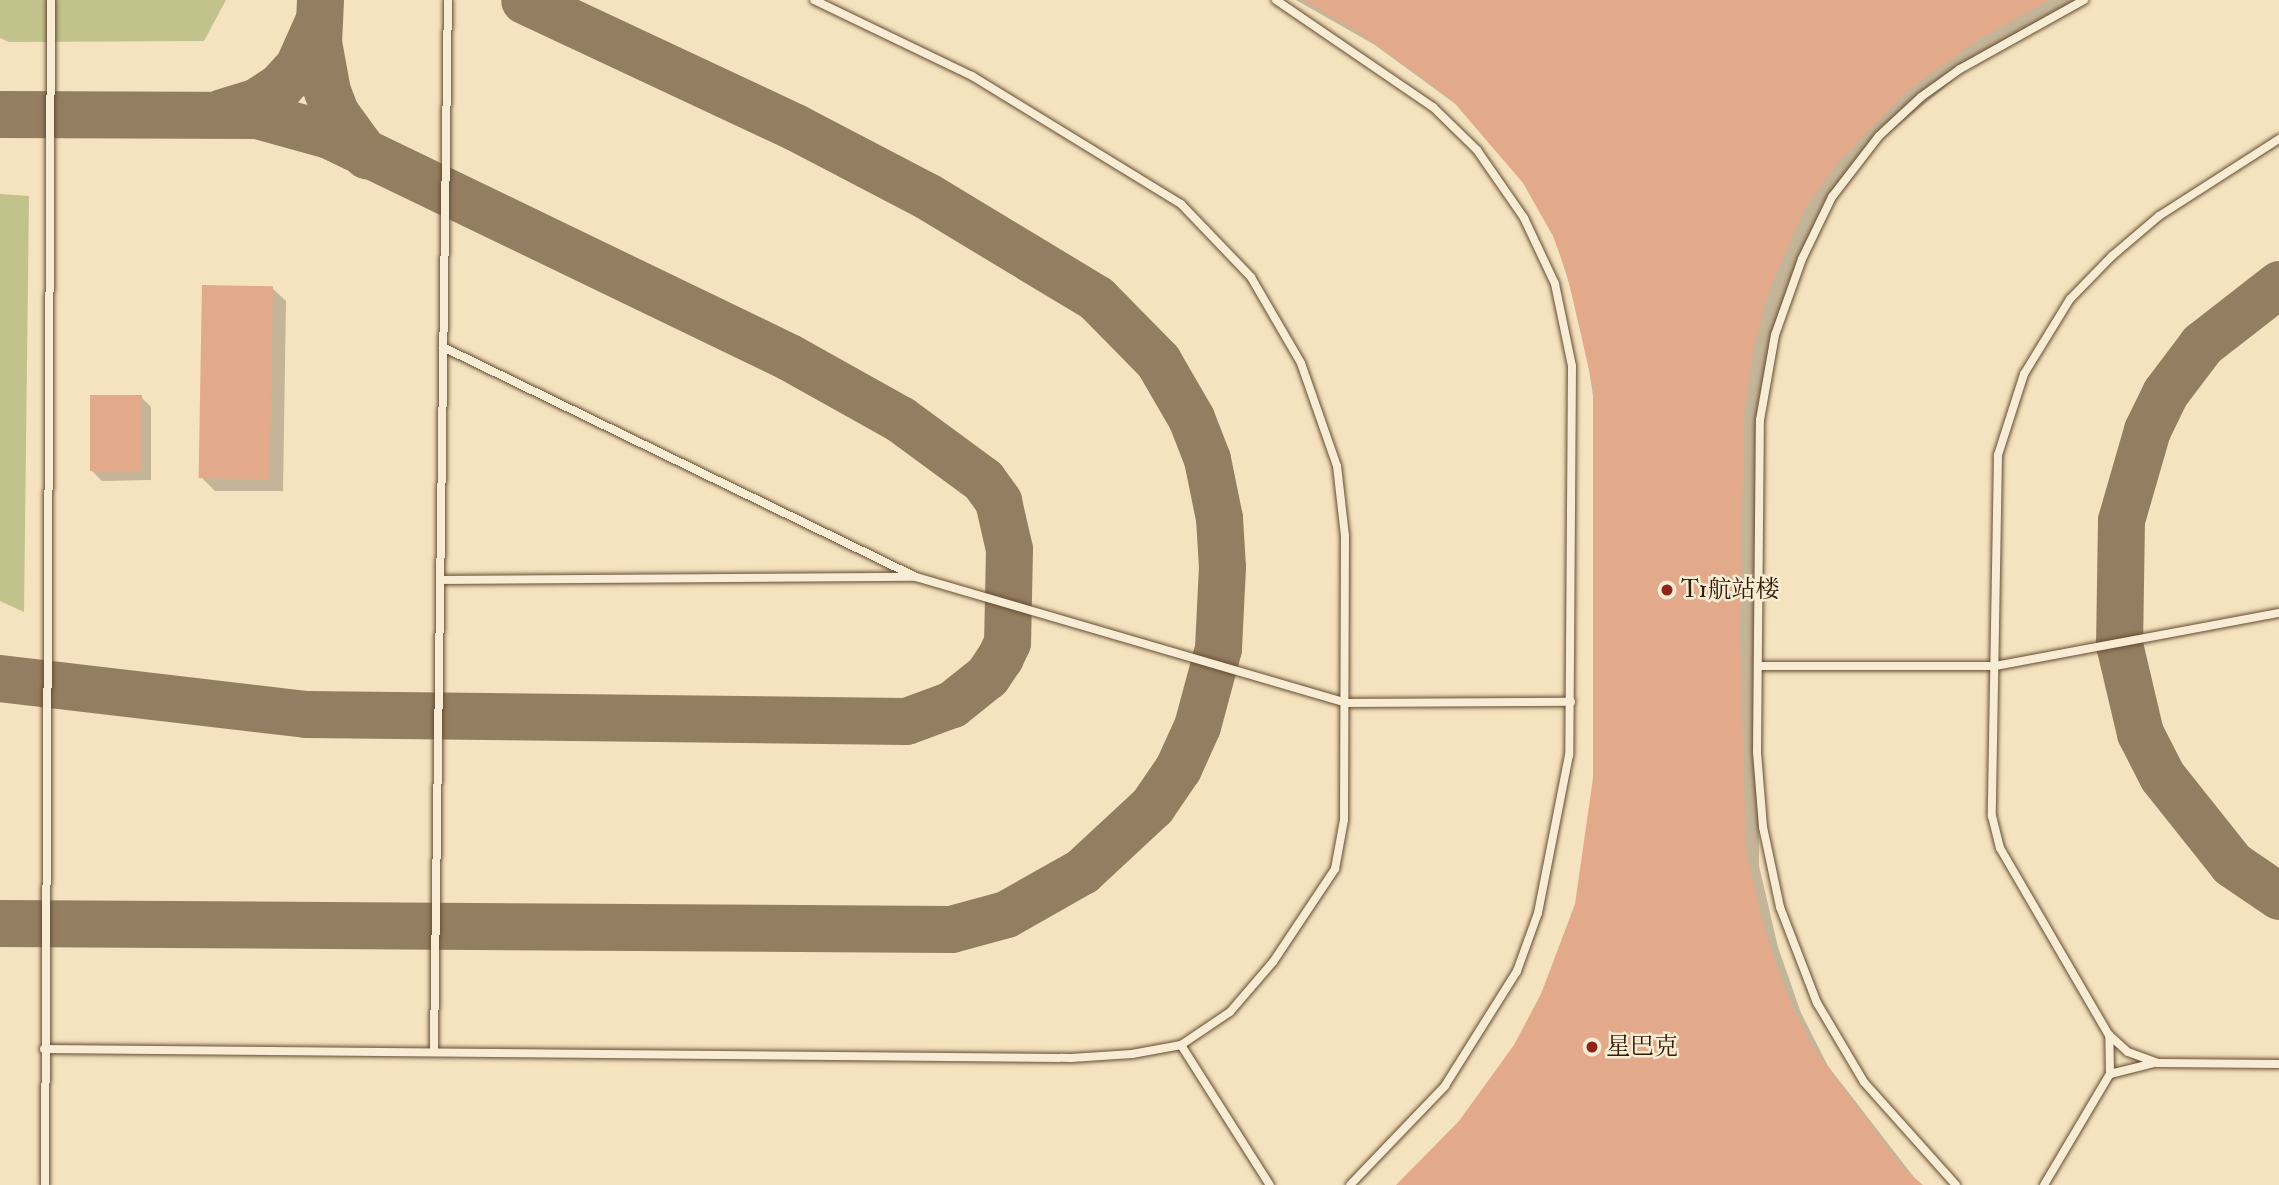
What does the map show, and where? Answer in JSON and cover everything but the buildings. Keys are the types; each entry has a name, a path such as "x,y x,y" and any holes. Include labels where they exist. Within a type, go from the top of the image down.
{"lane":[{"path":"45,1185 51,0"},
{"path":"434,1049 448,0"},
{"path":"44,1049 434,1049 1071,1058 1181,1045 1230,1012 1273,962 1335,869 1345,820 1345,536 1338,467 1301,363 1251,277 1181,204 972,76 814,0"},
{"path":"1276,0 1433,107 1477,150 1524,218 1555,284 1572,366 1574,406 1569,755 1551,863 1517,971 1445,1086 1350,1185"},
{"path":"1956,1185 1864,1082 1812,991 1780,907 1763,827 1757,752 1760,420 1783,311 1832,197 1879,136 1958,65 2084,0"},
{"path":"2158,1063 2128,1052 2109,1035 2000,848 1992,816 1998,454 2024,374 2070,299 2112,256 2169,208 2279,139"},
{"path":"443,347 916,577 1346,704 1571,702"},
{"path":"442,580 916,577"},
{"path":"1758,666 1995,666 2279,613"},
{"path":"2044,1185 2110,1074 2109,1035"},
{"path":"1181,1045 1270,1185"},
{"path":"2110,1074 2158,1063 2279,1063"}],"green space":[{"path":"0,0 226,0 204,41 9,42 0,38"},
{"path":"0,194 29,196 24,612 0,601"}],"taxiway":[{"path":"320,0 318,42 327,91 336,114 366,155"},
{"path":"0,923 951,929 1006,914 1082,871 1152,806 1178,768 1197,726 1218,648 1222,567 1219,518 1207,459 1191,418 1158,361 1096,298 927,196 795,127 524,0"},
{"path":"222,112 257,101 280,86 298,66 319,19"},
{"path":"0,114 257,115 329,135 789,357 900,419 983,480 998,501 1009,549 1007,642 1000,657 987,676 952,704 906,721 306,714 0,678"},
{"path":"2279,284 2202,344 2165,393 2147,430 2121,520 2119,644 2140,733 2162,776 2232,864 2279,896"}],"place":[{"name":"T1航站楼","path":"1667,590"},
{"name":"星巴克","path":"1592,1047"}]}
